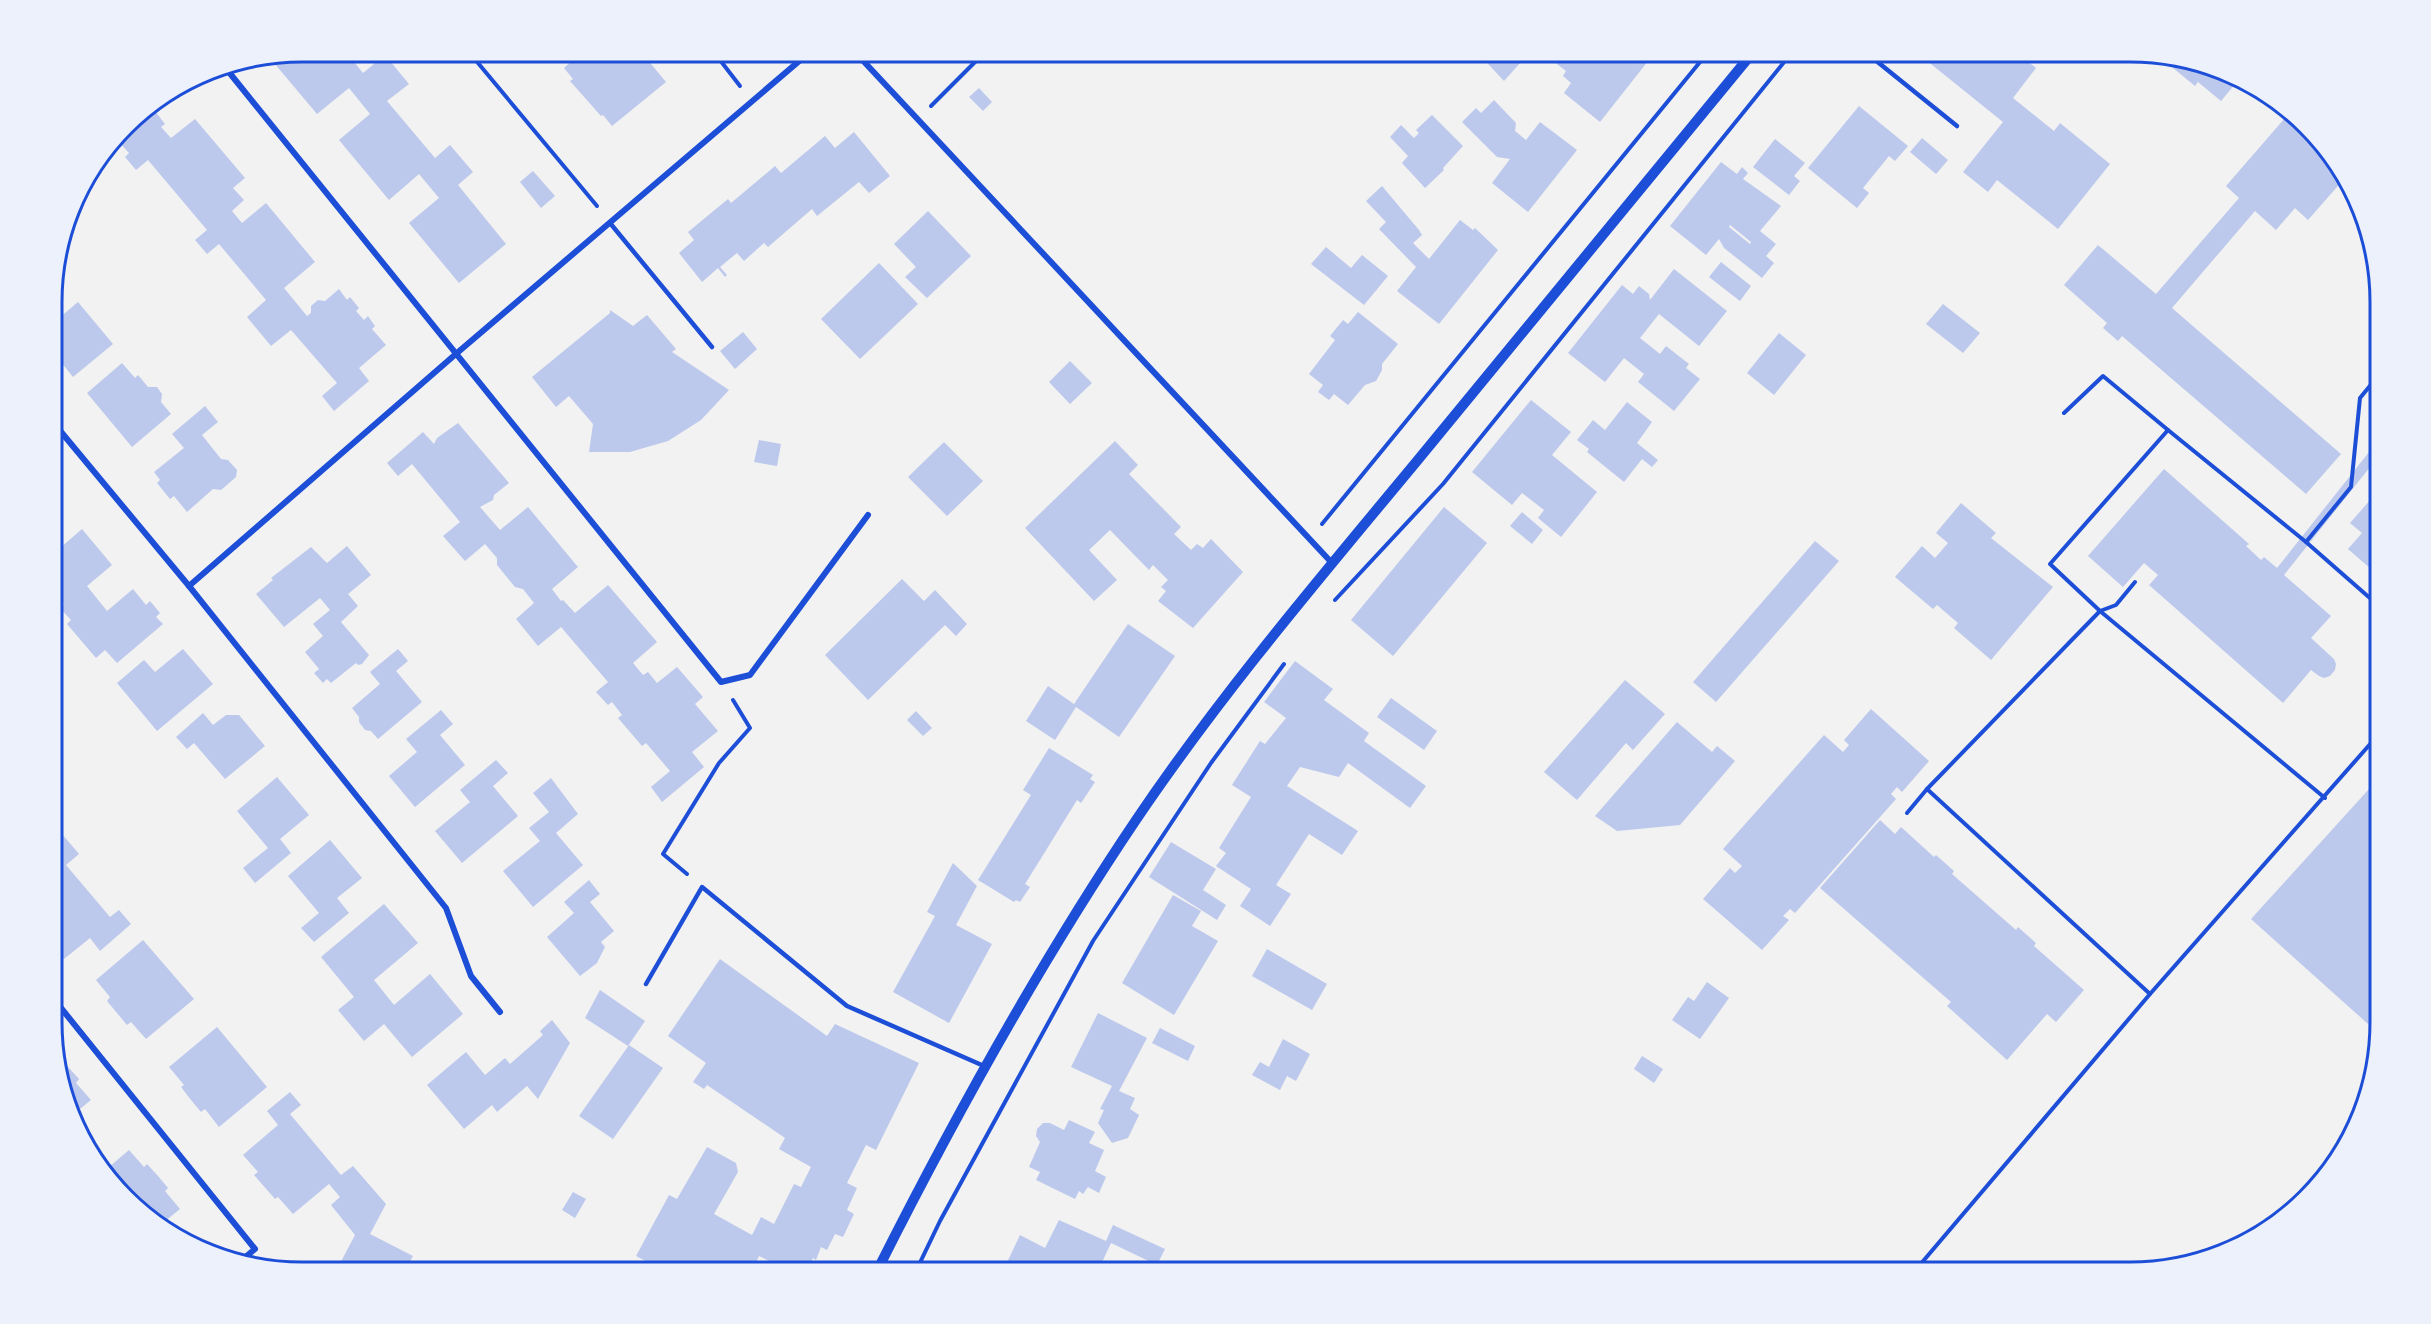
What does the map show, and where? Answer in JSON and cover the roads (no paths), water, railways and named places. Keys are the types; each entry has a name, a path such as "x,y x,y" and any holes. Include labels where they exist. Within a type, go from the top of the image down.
{"street":[{"path":"189,586 457,353 798,62"},
{"path":"864,62 1332,563"},
{"path":"882,1262 1039,972 1137,819 1217,706 1745,62"},
{"path":"229,73 721,682 750,675 868,515"},
{"path":"62,433 189,586 446,908 471,976 500,1012"},
{"path":"62,1009 255,1249 247,1256"}],"lane":[{"path":"1878,62 1957,126"},
{"path":"610,223 712,347"},
{"path":"646,984 702,887 847,1006 987,1067"}]}
